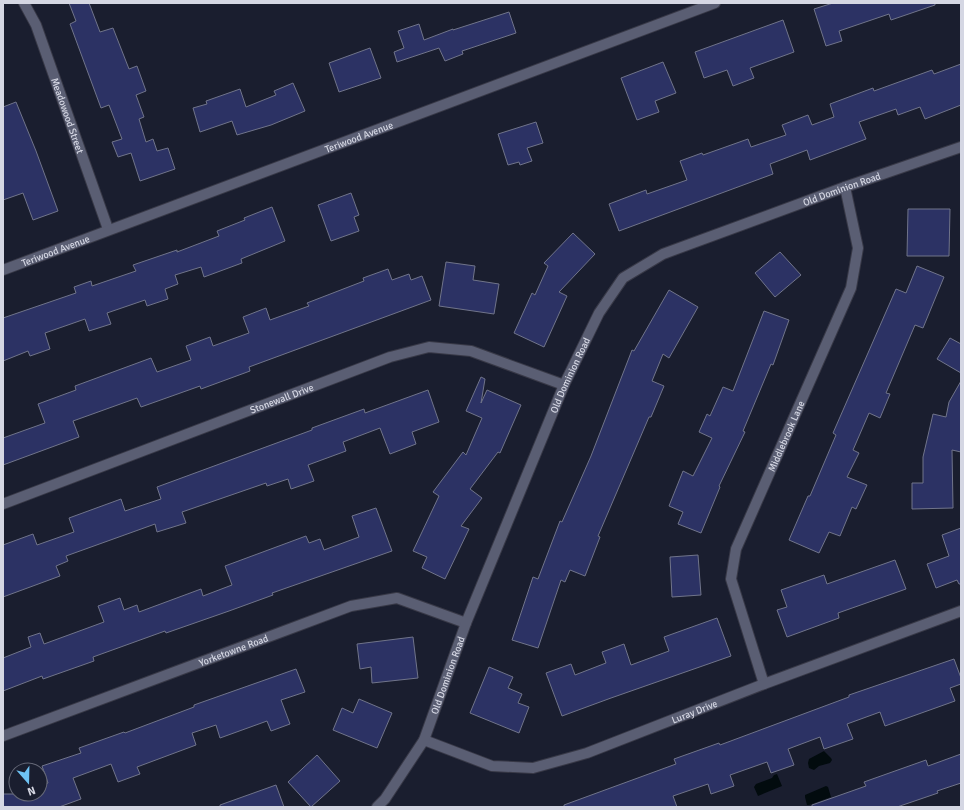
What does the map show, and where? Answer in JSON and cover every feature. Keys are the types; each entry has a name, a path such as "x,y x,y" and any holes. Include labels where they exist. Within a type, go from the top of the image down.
{"street":[{"name":"Meadowood Street","path":"24,3 36,25 108,229"},
{"name":"Teriwood Avenue","path":"3,270 108,229 715,3"},
{"name":"Old Dominion Road","path":"377,807 385,799 424,740 466,623 564,385 600,313 623,278 663,254 845,187 961,147"},
{"name":"Middlebrook Lane","path":"764,684 731,579 736,549 851,288 858,248 845,187"},
{"name":"Stonewall Drive","path":"3,504 390,357 429,347 471,351 564,385"},
{"name":"Yorketowne Road","path":"3,736 351,606 397,598 466,623"},
{"name":"Luray Drive","path":"424,740 492,766 533,768 588,753 764,684 961,611"}],"shaded area":[{"path":"824,751 832,760 830,763 819,766 814,770 809,768 809,759"},
{"path":"777,774 782,786 758,796 754,787 756,784 772,778"},
{"path":"826,786 828,787 831,797 807,805 805,795"}],"building":[{"path":"69,3 89,3 100,32 113,28 129,69 137,66 146,91 136,95 144,117 139,119 146,142 153,139 157,151 168,148 175,169 140,181 131,153 118,157 112,142 122,139 109,105 101,108 70,24 76,21"},
{"path":"833,3 935,3 935,5 891,20 889,14 839,31 842,41 826,46 814,9"},
{"path":"509,12 516,33 462,51 463,54 445,61 439,48 397,62 394,52 404,48 398,31 419,24 424,40 453,29"},
{"path":"783,20 794,52 750,68 754,78 733,86 727,70 704,78 695,52"},
{"path":"370,48 381,78 339,92 329,63"},
{"path":"663,62 676,93 655,101 659,112 637,120 621,78"},
{"path":"961,64 961,105 925,119 920,107 898,115 896,109 859,122 866,139 810,160 807,150 770,164 773,174 619,231 609,204 646,190 647,194 687,180 680,161 702,153 703,155 748,139 751,147 786,135 782,125 808,115 812,125 834,117 830,104 873,88 874,91 932,70 934,74"},
{"path":"293,83 305,111 271,125 237,135 232,121 200,132 193,108 207,104 206,101 240,89 246,107 276,95 274,91"},
{"path":"16,102 58,211 33,220 23,193 3,200 3,107"},
{"path":"536,122 543,143 527,148 532,161 520,165 519,162 508,165 498,134"},
{"path":"351,193 359,215 354,217 359,231 331,241 318,205"},
{"path":"272,207 285,241 241,259 242,263 204,277 201,267 175,275 178,284 165,289 168,299 147,306 145,300 107,313 111,324 89,331 85,319 45,333 50,349 30,356 28,351 3,361 3,318 76,293 74,287 91,281 92,286 136,271 133,265 177,250 177,252 219,236 217,231"},
{"path":"908,209 950,209 949,256 907,256"},
{"path":"573,233 595,254 559,292 567,296 544,347 514,333 532,293 535,295 548,266 544,263"},
{"path":"780,252 801,275 775,297 755,273"},
{"path":"446,262 475,266 473,280 499,284 494,314 439,306"},
{"path":"917,266 944,277 923,328 915,325 886,393 890,394 880,418 869,413 853,450 859,453 847,477 867,485 856,509 852,507 840,536 829,532 819,553 789,540 808,496 810,496 836,435 833,433 896,289 906,293"},
{"path":"388,269 392,280 409,274 411,280 422,276 431,300 249,367 250,371 201,389 200,386 141,407 137,398 73,421 79,437 3,465 3,438 45,423 38,404 76,390 75,386 151,358 157,372 191,360 186,346 210,337 213,346 249,333 243,317 266,308 270,320 309,306 307,303 364,281 363,278"},
{"path":"669,290 698,307 669,358 663,354 652,381 664,386 651,417 649,417 598,536 600,537 585,576 570,570 565,582 561,580 538,648 512,640 533,577 538,579 560,521 562,522 591,456 632,350 634,351"},
{"path":"764,311 789,320 773,365 771,364 743,431 745,432 719,486 720,487 701,533 678,524 683,512 669,506 683,471 693,476 712,438 699,432 707,414 710,416 723,387 733,391"},
{"path":"950,338 961,344 961,373 937,359"},
{"path":"481,377 485,379 481,403 487,390 521,405 500,453 498,452 470,489 482,498 461,526 469,529 445,579 422,568 427,557 413,551 439,496 433,492 463,452 466,455 482,418 466,411"},
{"path":"961,381 961,452 952,450 953,508 912,509 912,483 923,483 923,457 933,414 946,417 949,402"},
{"path":"428,390 439,422 412,432 416,444 390,454 380,428 343,442 346,451 308,465 314,481 291,489 288,479 267,486 266,483 182,512 186,523 157,532 155,524 66,556 68,561 56,566 60,576 3,597 3,545 33,534 37,545 74,532 69,518 121,499 125,511 161,499 157,487 312,430 312,428 364,409 365,413"},
{"path":"376,508 392,551 272,593 273,595 229,611 166,633 165,631 93,657 94,661 43,679 42,676 3,691 3,658 31,647 28,637 40,633 44,644 104,622 98,606 120,598 124,610 137,605 139,612 201,589 203,596 232,585 225,566 306,536 309,543 320,539 324,550 359,537 352,516"},
{"path":"961,528 961,584 959,584 957,580 936,588 927,564 949,556 942,535"},
{"path":"698,555 701,595 672,597 670,557"},
{"path":"895,560 906,589 838,613 839,618 787,637 777,610 787,607 781,590 824,575 827,584"},
{"path":"717,618 731,656 562,716 546,673 571,664 575,675 606,663 602,652 624,644 631,665 669,651 664,637"},
{"path":"413,637 418,678 372,683 371,667 360,669 357,644"},
{"path":"954,659 961,678 961,684 950,688 955,701 885,726 880,712 847,724 853,739 824,749 820,737 788,749 794,765 771,773 767,762 730,775 734,786 711,794 708,784 673,796 677,807 564,807 564,805 676,764 674,759 719,743 720,745 849,697 849,695"},
{"path":"489,667 513,677 508,688 522,694 518,703 529,707 519,733 470,713"},
{"path":"296,669 305,692 281,700 290,724 271,731 267,721 220,738 216,725 192,733 196,745 137,767 140,774 118,782 111,764 73,778 81,799 59,807 3,807 3,794 8,794 8,802 48,802 48,764 81,753 79,748 124,732 125,733 194,707 194,705"},
{"path":"359,699 392,713 377,748 333,730 342,708 353,713"},
{"path":"961,754 961,783 937,791 938,793 897,807 812,807 812,805 866,786 864,782 926,760 928,766"},
{"path":"317,755 340,781 311,807 288,782"},
{"path":"276,785 284,807 220,807 220,805"}]}
